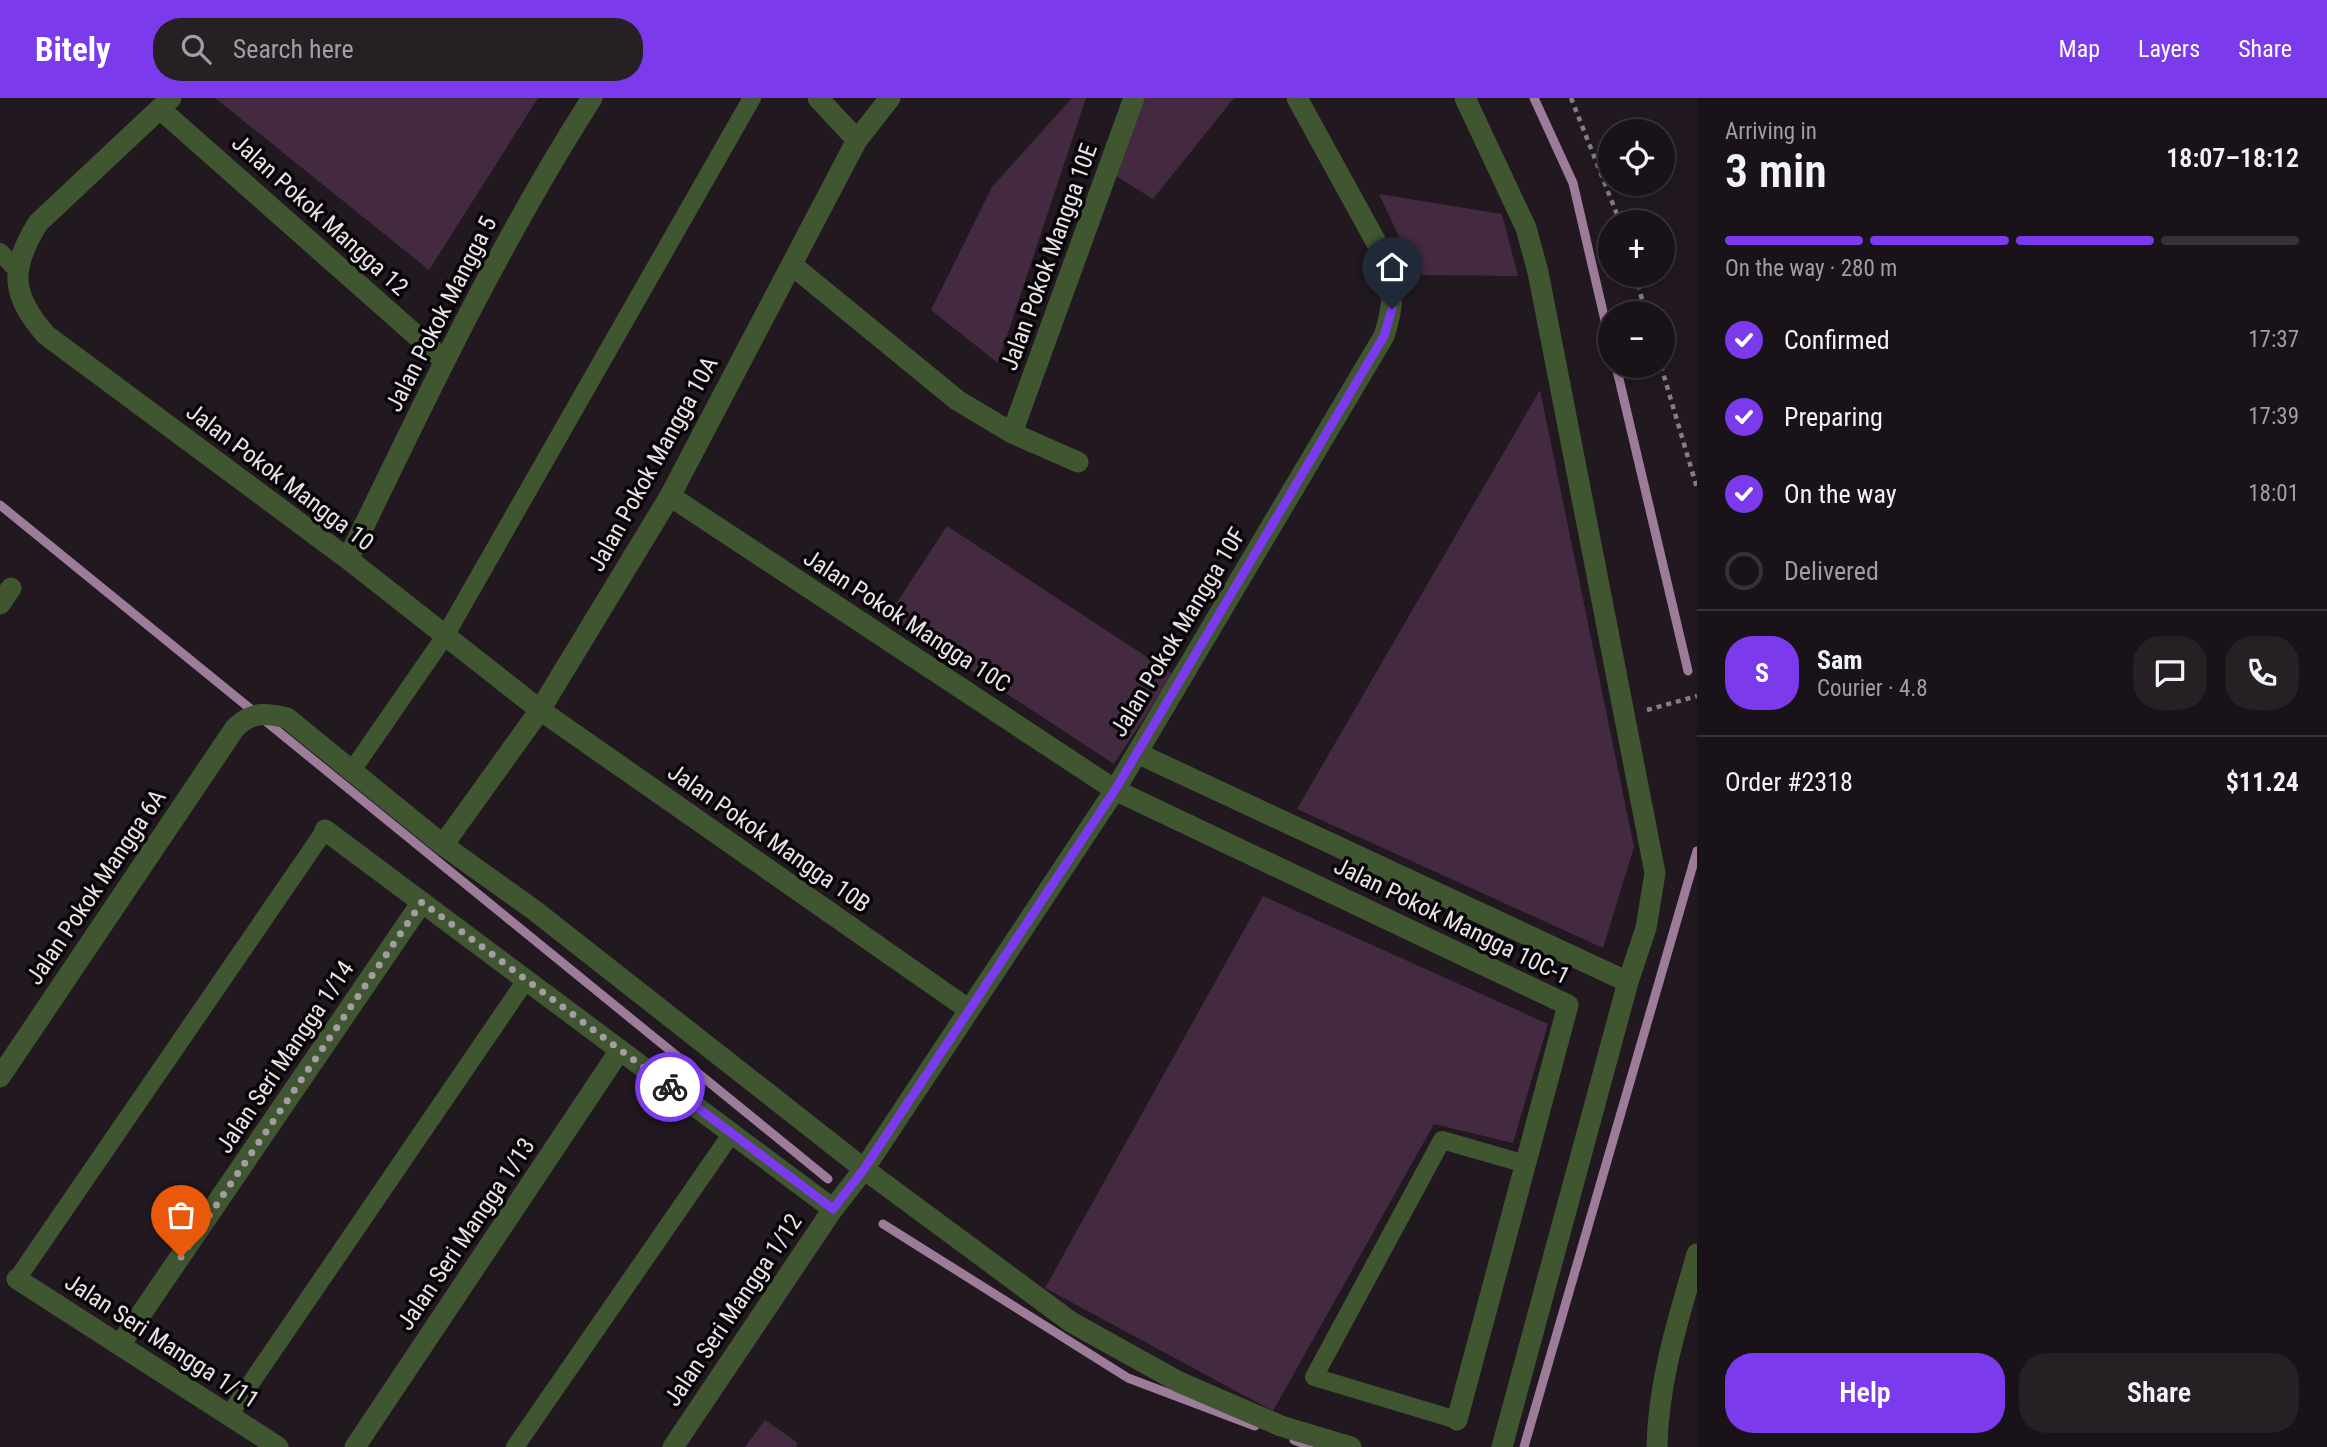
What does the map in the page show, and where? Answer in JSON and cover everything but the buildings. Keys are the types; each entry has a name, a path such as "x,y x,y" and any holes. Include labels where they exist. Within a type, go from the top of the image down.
{"street":[{"name":"Jalan Pokok Mangga 5","path":"348,559 444,360 545,172 592,98"},
{"path":"818,98 857,140"},
{"name":"Jalan Pokok Mangga 10A","path":"443,845 540,710 670,496 857,140 890,98"},
{"name":"Jalan Pokok Mangga 10E","path":"1012,433 1134,98"},
{"name":"Jalan Pokok Mangga 10F","path":"864,1169 1115,790 1384,336 1392,309 1394,282 1386,260 1297,98"},
{"path":"1465,98 1526,228 1538,272 1655,873 1646,928 1628,982 1502,1447"},
{"name":"Jalan Pokok Mangga 12","path":"166,103 444,360"},
{"path":"16,269 24,246 38,223 166,103"},
{"path":"792,265 957,400 1012,433 1078,462"},
{"name":"Jalan Pokok Mangga 10","path":"16,269 18,291 28,314 46,335 348,559 540,710"},
{"name":"Jalan Pokok Mangga 10C","path":"670,496 1115,790"},
{"name":"Jalan Pokok Mangga 10B","path":"540,710 968,1009"},
{"name":"Jalan Pokok Mangga 6A","path":"0,1077 247,720 287,718 351,772"},
{"path":"1137,753 1628,982"},
{"path":"351,772 443,845 534,910 864,1169 1071,1322 1179,1382 1281,1426 1351,1447"},
{"name":"Jalan Pokok Mangga 10C-1","path":"1115,790 1568,1005 1457,1420"},
{"path":"325,830 833,1209"},
{"name":"Jalan Seri Mangga 1/14","path":"120,1345 422,902"},
{"name":"Jalan Seri Mangga 1/13","path":"355,1447 620,1050"},
{"name":"Jalan Seri Mangga 1/12","path":"673,1447 833,1209 864,1169"},
{"path":"1657,1447 1658,1412 1667,1365 1697,1254"},
{"name":"Jalan Seri Mangga 1/11","path":"17,1279 278,1447"}],"lane":[{"path":"351,772 445,636 752,98"},
{"path":"0,252 16,269"},
{"path":"17,1279 325,830"},
{"path":"229,1415 526,980"},
{"path":"515,1447 732,1133"},
{"path":"1457,1420 1314,1377 1442,1140 1526,1164"}],"path":[{"path":"1571,98 1614,210"},
{"path":"1665,378 1697,488"},
{"path":"1626,716 1697,696"}],"shaded area":[{"path":"215,98 538,98 429,270"},
{"path":"1072,98 1086,98 998,363 931,310 992,187"},
{"path":"1133,98 1234,98 1153,199 1116,176"},
{"path":"1379,194 1502,214 1518,276 1417,275"},
{"path":"1540,390 1634,847 1603,948 1297,809"},
{"path":"947,526 1173,674 1114,764 888,616"},
{"path":"1263,896 1548,1024 1513,1143 1434,1124 1273,1411 1045,1288"},
{"path":"765,1420 798,1443 796,1447 745,1447"}],"waterway":[{"path":"1534,98 1573,183 1600,301"},
{"path":"1619,378 1688,671"},
{"path":"0,505 828,1179"},
{"path":"1524,1447 1697,851"},
{"path":"883,1224 1128,1378 1255,1426"},
{"path":"1294,1440 1312,1447"}],"way so far":[{"path":"181,1257 422,902 670,1087"}],"route":[{"path":"670,1087 833,1209 864,1169 1115,790 1384,336 1392,309"}]}
